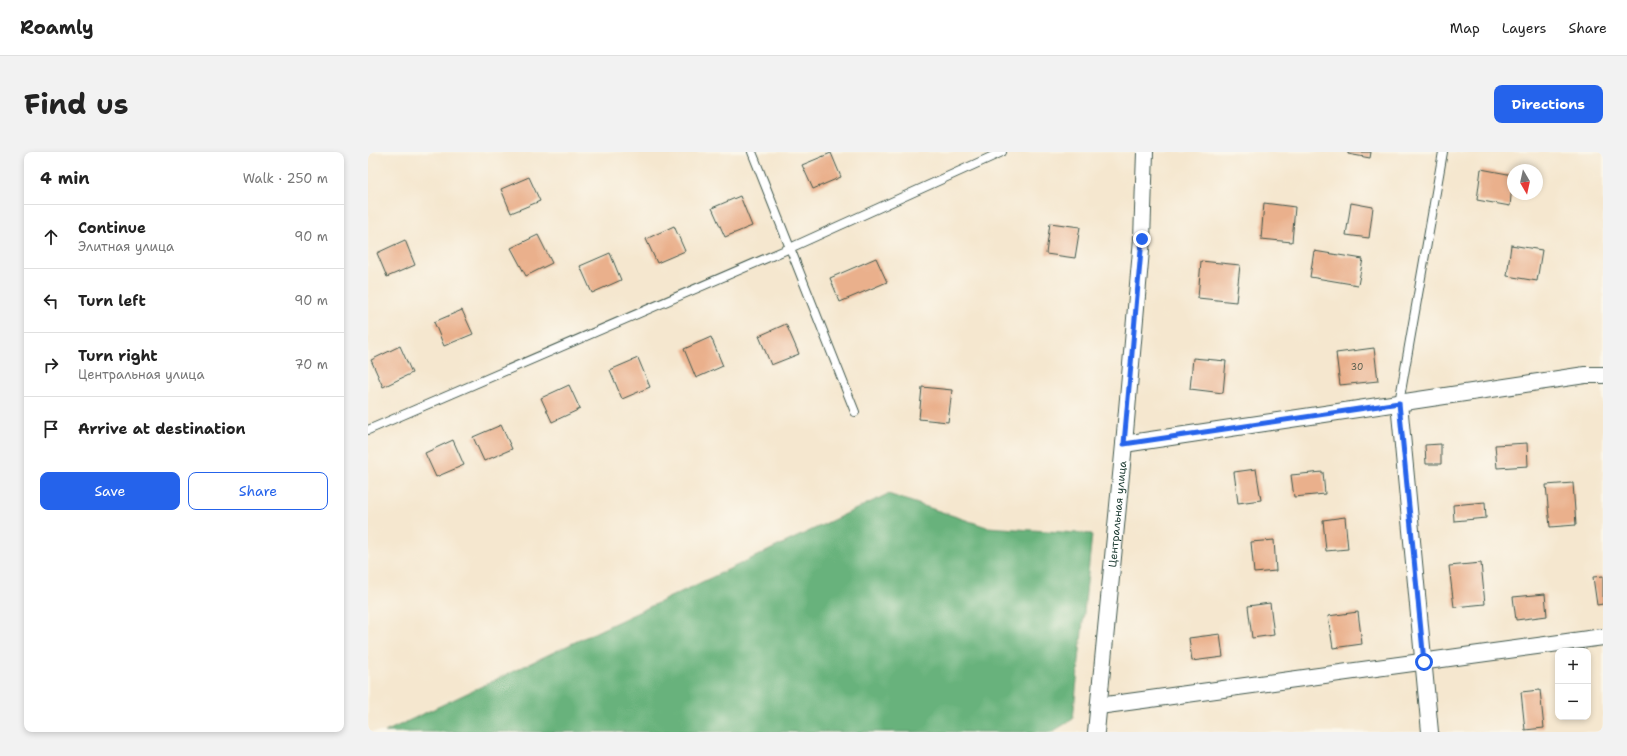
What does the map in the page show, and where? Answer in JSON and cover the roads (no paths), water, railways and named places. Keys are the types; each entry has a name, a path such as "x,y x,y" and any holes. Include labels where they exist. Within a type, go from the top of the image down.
{"street":[{"name":"Центральная улица","path":"1096,732 1142,239 1145,152"},
{"path":"1124,444 1585,375 1603,375"},
{"path":"1399,403 1430,732"},
{"path":"1099,706 1603,637"}],"lane":[{"path":"752,152 855,412"},
{"path":"368,430 790,248 1002,152"},
{"path":"1399,403 1442,152"}]}
